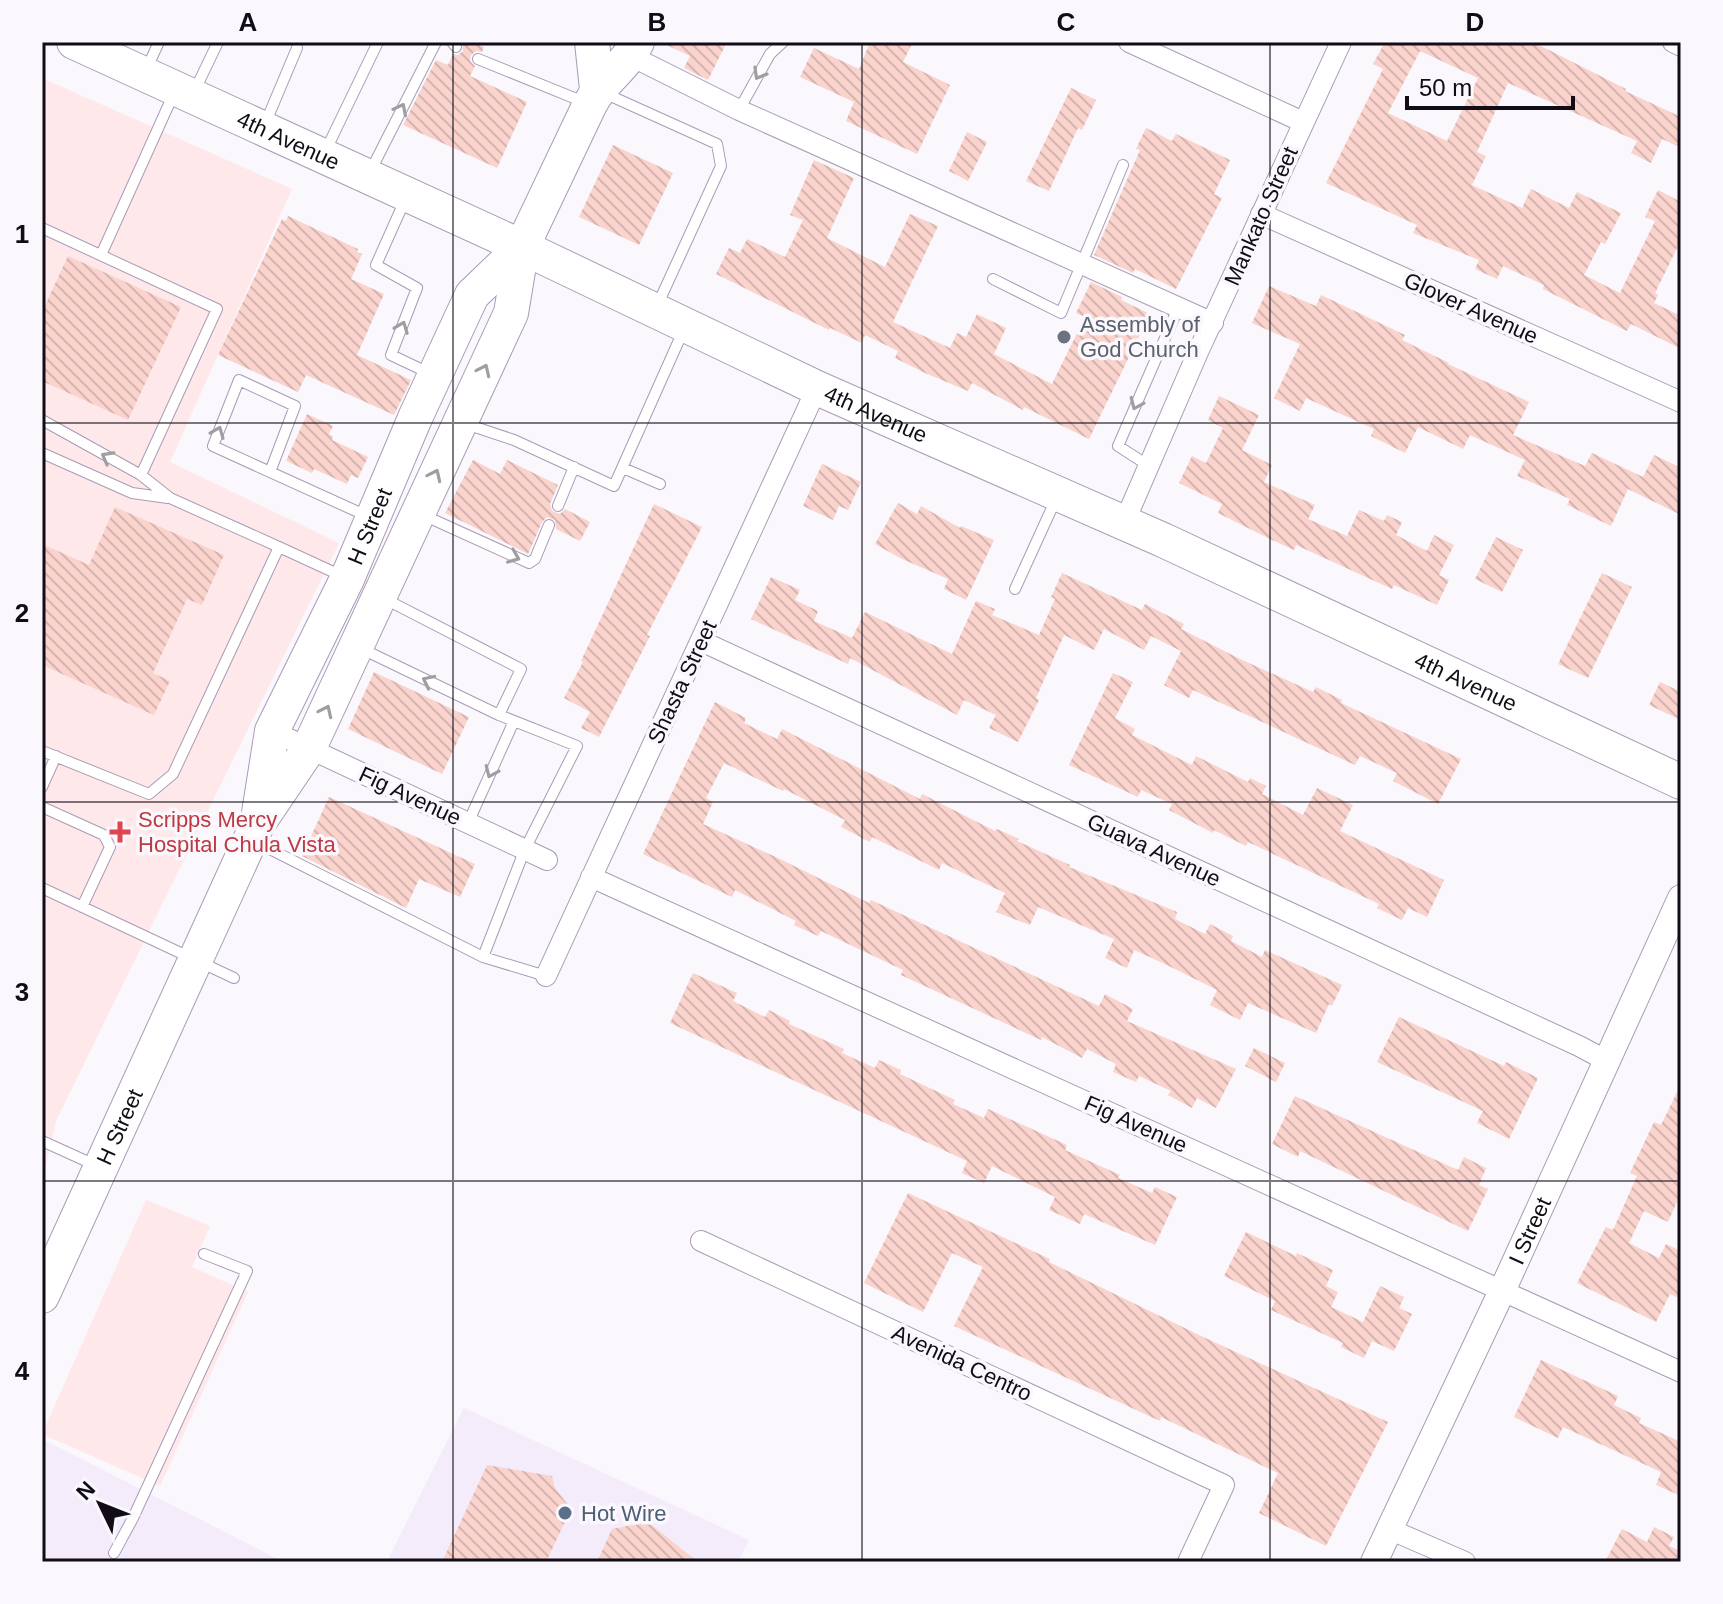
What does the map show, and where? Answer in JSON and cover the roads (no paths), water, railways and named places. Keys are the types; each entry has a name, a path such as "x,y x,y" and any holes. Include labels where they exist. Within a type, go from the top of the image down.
{"main road":[{"name":"4th Avenue","path":"74,42 522,247 817,388 1124,523 1681,782"},
{"path":"592,42 593,97"},
{"name":"H Street","path":"42,1296 254,832 309,748 511,313 522,247 593,97 634,49"},
{"name":"H Street","path":"254,832 272,731 347,579 435,375 472,295 522,247"}],"street":[{"path":"1129,42 1303,122"},
{"name":"Mankato Street","path":"1124,523 1341,42"},
{"path":"1673,42 1681,46"},
{"path":"634,49 739,110 1213,323"},
{"name":"Glover Avenue","path":"1261,214 1681,402"},
{"name":"Shasta Street","path":"546,976 817,388"},
{"name":"Guava Avenue","path":"701,641 1607,1061"},
{"name":"Fig Avenue","path":"272,731 547,860"},
{"name":"Fig Avenue","path":"591,877 1681,1372"},
{"name":"I Street","path":"1374,1562 1502,1291 1681,898"},
{"name":"Avenida Centro","path":"701,1241 1224,1485 1188,1562"},
{"path":"1389,1529 1465,1562"}],"lane":[{"path":"144,76 159,42"},
{"path":"101,255 183,94 218,42"},
{"path":"323,157 378,42"},
{"path":"367,177 436,42"},
{"path":"739,110 770,54 783,42"},
{"path":"262,130 297,48"},
{"path":"478,59 593,97 717,144 721,166 655,311"},
{"path":"993,279 1061,313 1123,165"},
{"path":"408,195 376,265 417,288 391,355 435,375"},
{"path":"42,228 217,309 141,475"},
{"path":"1149,466 1118,446 1179,306"},
{"path":"460,422 514,440 614,486 685,326"},
{"path":"270,472 295,406 239,380 213,446 270,472 373,518"},
{"path":"42,420 141,475 170,498 347,579"},
{"path":"42,453 132,493 170,498"},
{"path":"558,506 574,467"},
{"path":"623,468 660,484"},
{"path":"1015,589 1058,493"},
{"path":"417,513 529,563 535,559 549,525"},
{"path":"42,751 149,794 173,774 279,547"},
{"path":"380,596 521,669 499,715"},
{"path":"356,646 499,715 577,746 525,849 483,957"},
{"path":"468,823 514,721"},
{"path":"42,787 56,756"},
{"path":"42,807 104,835 110,847 82,907"},
{"path":"254,832 483,957 546,976"},
{"path":"42,888 234,978"},
{"path":"42,1141 101,1168"},
{"path":"114,1553 247,1271 204,1254"}],"place":[{"name":"Assembly of God Church","path":"1064,337"},
{"name":"Scripps Mercy Hospital Chula Vista","path":"120,832"},
{"name":"Hot Wire","path":"565,1513"}]}
